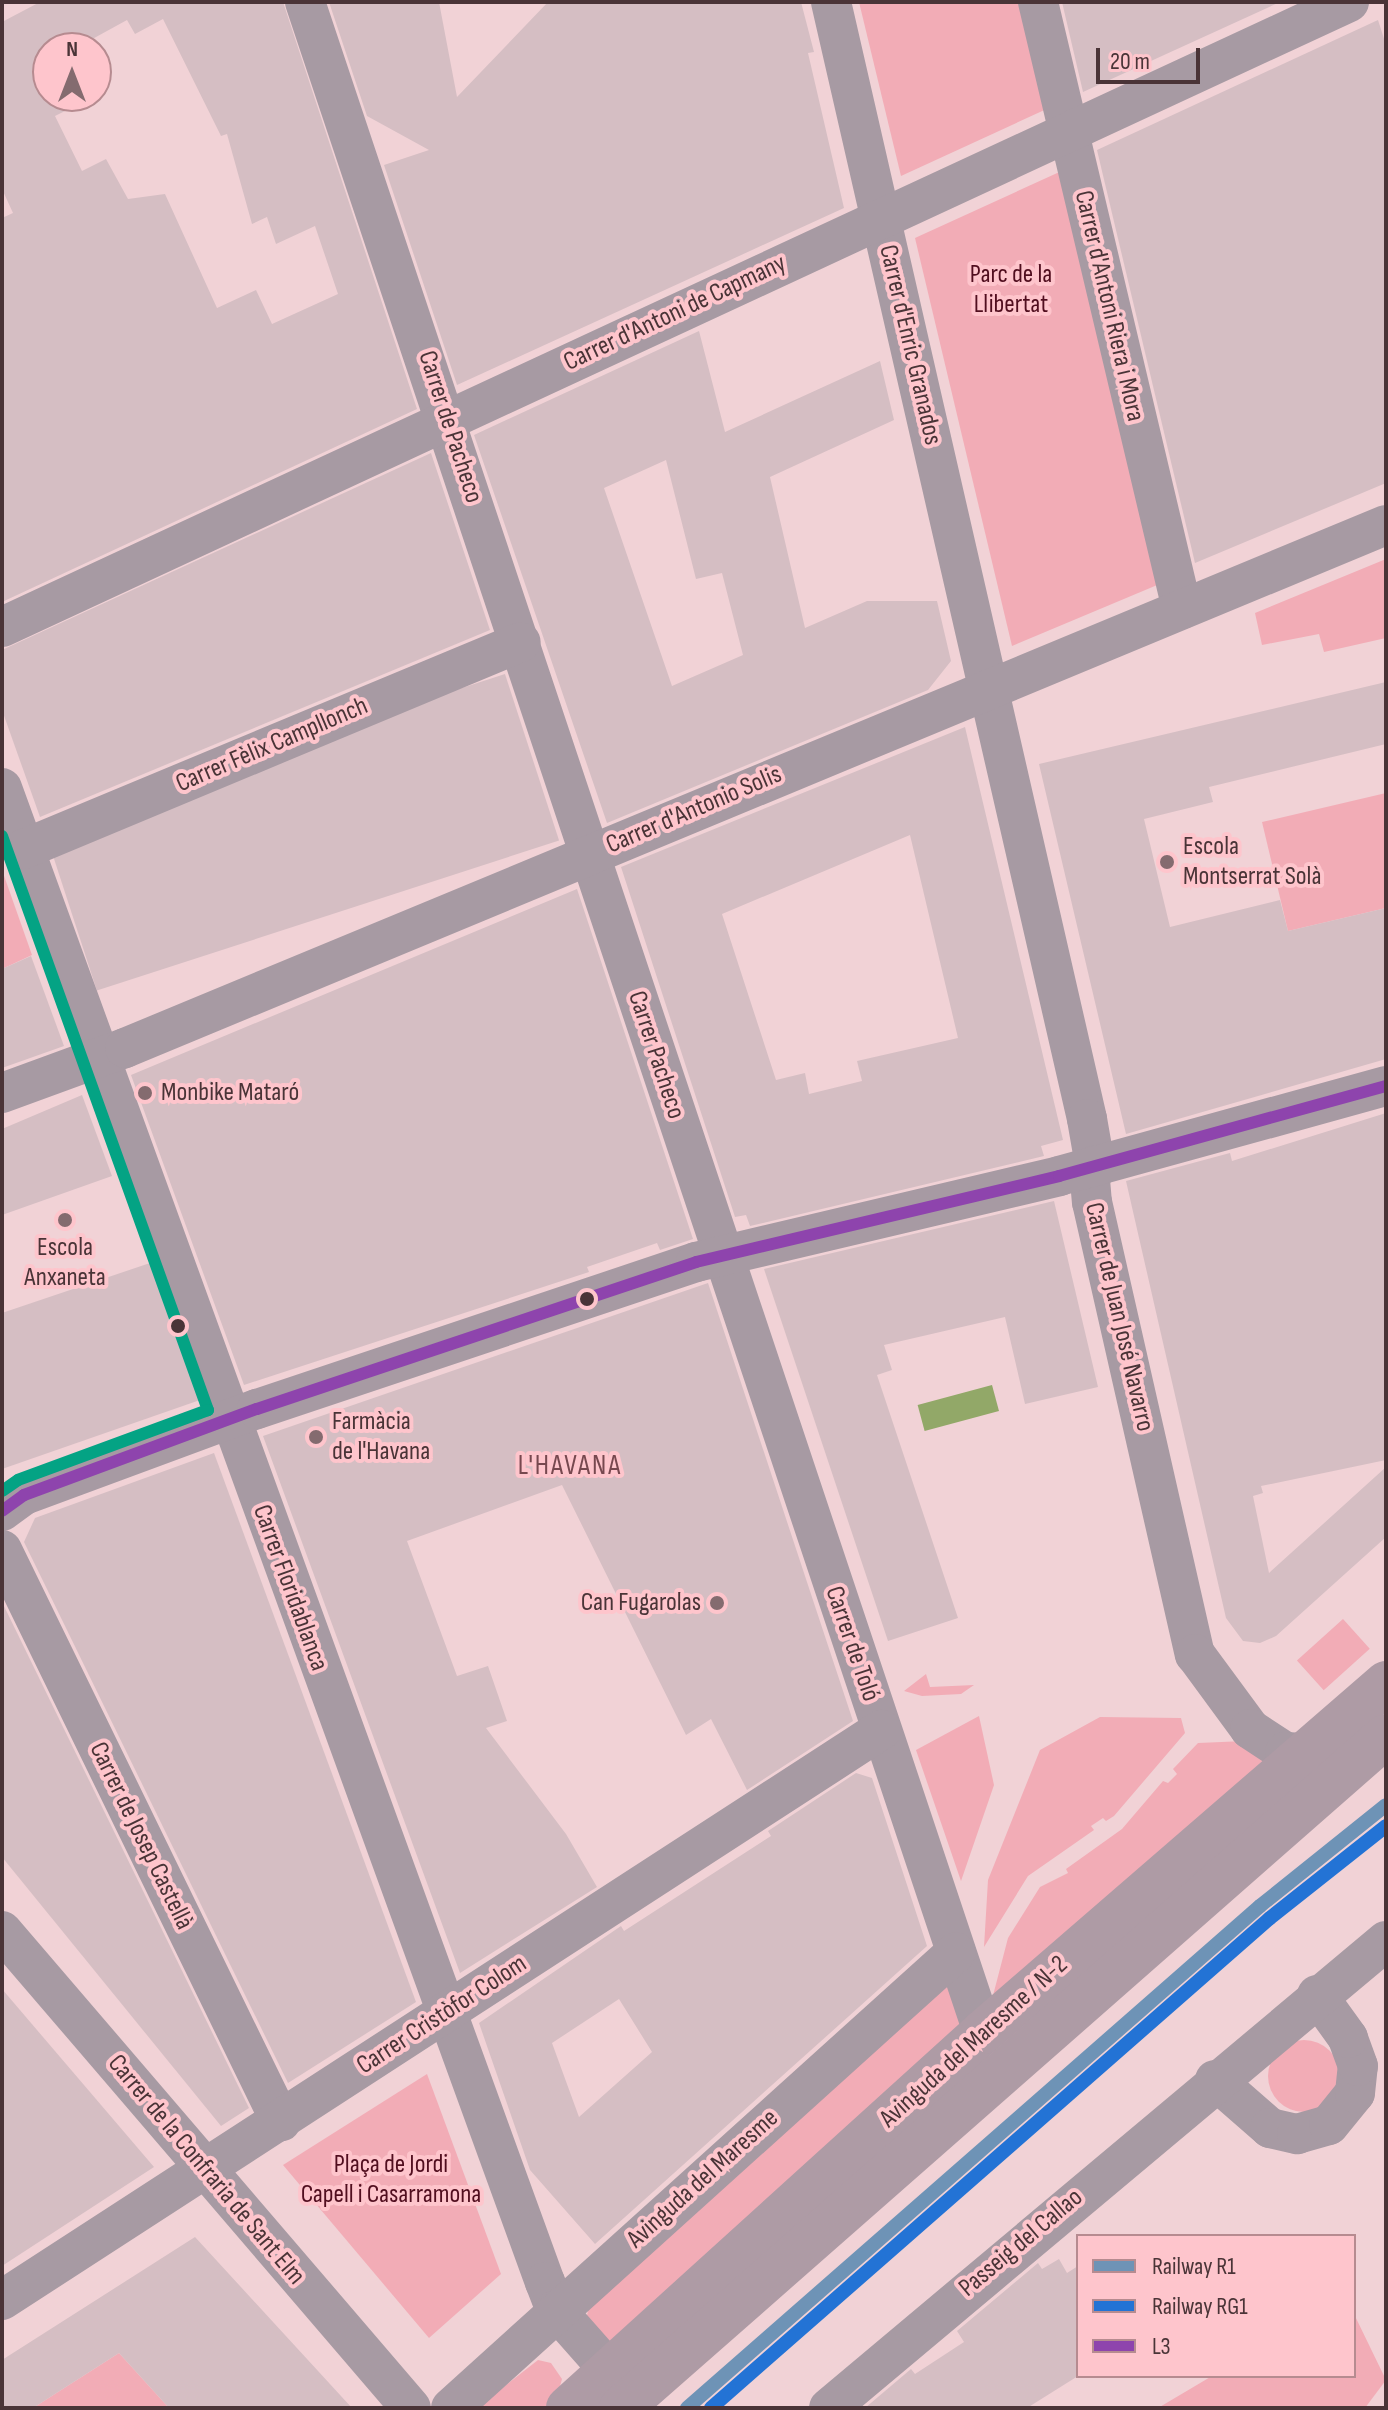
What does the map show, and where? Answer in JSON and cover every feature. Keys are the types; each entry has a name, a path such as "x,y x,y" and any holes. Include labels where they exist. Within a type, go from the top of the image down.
{"main road":[{"name":"Avinguda del Maresme / N-2","path":"610,2396 983,2032 1386,1683"},
{"name":"Avinguda del Maresme / N-2","path":"568,2408 610,2396 1386,1736"}],"street":[{"name":"Carrer de Pacheco","path":"305,2 447,418 590,854"},
{"name":"Carrer d'Enric Granados","path":"831,2 988,688"},
{"name":"Carrer d'Antoni Riera i Mora","path":"1038,2 1182,609"},
{"name":"Carrer d'Antoni de Capmany","path":"2,627 1349,2"},
{"name":"Carrer d'Antonio Solis","path":"2,1093 1386,525"},
{"name":"Carrer Fèlix Campllonch","path":"24,849 521,642"},
{"name":"Carrer de Juan José Navarro","path":"988,688 1095,1165 1090,1180 1092,1202 1195,1654 1259,1737 1285,1752 1305,1753"},
{"name":"Carrer Floridablanca","path":"2,788 228,1420 556,2310 610,2396"},
{"name":"Carrer Pacheco","path":"590,854 708,1259"},
{"path":"2,1511 24,1495 228,1420 708,1259 1095,1165 1386,1086"},
{"name":"Carrer de Toló","path":"708,1259 881,1730 983,2032"},
{"name":"Carrer de Josep Castellà","path":"2,1550 281,2122"},
{"name":"Carrer Cristòfor Colom","path":"2,2300 281,2122 881,1730"},
{"name":"Carrer de la Confraria de Sant Elm","path":"2,1931 204,2171 411,2408"},
{"name":"Passeig del Callao","path":"829,2408 1215,2080 1386,1941"},
{"name":"Avinguda del Maresme","path":"451,2408 956,1952"},
{"path":"1215,2080 1246,2110 1284,2133 1314,2132 1337,2118 1355,2093 1358,2066 1348,2038 1317,1995"}],"green space":[{"path":"859,2 1026,2 1051,107 901,176"},
{"name":"Parc de la Llibertat","path":"1066,169 1162,583 1012,646 915,238"},
{"path":"1386,559 1386,638 1324,652 1319,634 1262,645 1255,613"},
{"path":"1386,793 1386,908 1288,931 1262,822"},
{"path":"2,870 32,955 2,969"},
{"path":"1343,1619 1370,1649 1324,1690 1297,1660"},
{"path":"926,1674 930,1687 974,1685 961,1694 922,1696 904,1691"},
{"path":"979,1716 994,1785 961,1881 916,1750"},
{"path":"1100,1717 1181,1718 1185,1733 1114,1816 1106,1821 1103,1818 1091,1826 1094,1830 1028,1876 984,1947 988,1880 1040,1750"},
{"path":"1245,1741 1266,1764 990,2007 1008,1938 1040,1887 1068,1873 1066,1869 1122,1829 1163,1781 1168,1783 1177,1774 1173,1769 1198,1743"},
{"path":"947,1984 965,2022 609,2342 587,2316 588,2310"},
{"path":"1304,2040 1330,2050 1340,2076 1330,2102 1304,2112 1278,2102 1268,2076 1278,2050"},
{"name":"Plaça de Jordi Capell i Casarramona","path":"427,2074 501,2274 429,2338 283,2165"},
{"path":"1356,2318 1386,2380 1365,2408 1158,2408 1209,2378 1356,2378"},
{"path":"119,2353 169,2408 33,2408"},
{"path":"538,2360 551,2363 562,2379 557,2397 545,2408 477,2408"}],"shaded area":[{"path":"992,1385 999,1411 925,1431 918,1405"}],"building":[{"path":"40,2 283,2 417,409 2,602 2,218 13,213 2,189 2,22","holes":["163,19 221,136 227,134 252,224 267,217 276,244 315,226 338,294 272,324 256,290 217,308 165,194 128,199 106,159 82,171 55,116 63,112 32,112 32,32 105,32 127,20 135,34"]},
{"path":"329,2 439,2 457,97 548,2 801,2 814,52 808,53 844,208 457,385 384,165 429,150 367,116"},
{"path":"1062,2 1280,2 1083,92"},
{"path":"1378,20 1386,45 1386,483 1195,563 1097,150"},
{"path":"699,331 725,432 880,361 894,420 770,477 805,628 867,601 937,601 951,661 928,690 607,823 474,435","holes":["666,460 696,579 722,573 743,655 672,686 604,488"]},
{"path":"431,453 490,630 40,817 2,710 2,650"},
{"path":"505,674 559,840 97,991 43,824"},
{"path":"1386,682 1386,744 1209,787 1213,802 1144,819 1170,927 1280,900 1288,931 1386,908 1386,1059 1126,1134 1039,764"},
{"path":"965,727 1063,1140 1041,1146 1044,1156 750,1226 746,1215 735,1217 621,867","holes":["910,835 958,1038 857,1061 862,1081 809,1094 805,1073 776,1080 722,914"]},
{"path":"577,889 693,1239 660,1250 657,1243 587,1267 589,1272 244,1385 131,1075"},
{"path":"31,956 64,1046 2,1068 2,969"},
{"path":"82,1095 112,1176 2,1215 2,1129"},
{"path":"1386,1113 1386,1460 1261,1486 1263,1493 1253,1496 1269,1573 1386,1467 1386,1537 1276,1636 1260,1643 1243,1641 1226,1618 1126,1181 1230,1153 1232,1161"},
{"path":"1054,1201 1098,1387 1025,1404 1005,1317 884,1345 892,1370 877,1375 958,1618 888,1641 764,1269"},
{"path":"150,1263 200,1400 2,1469 2,1313"},
{"path":"708,1283 853,1721 747,1790 711,1719 686,1735 562,1485 407,1541 457,1676 488,1666 507,1721 486,1728 566,1834 597,1887 460,1973 263,1436"},
{"path":"214,1453 416,2002 288,2083 24,1542 35,1518"},
{"path":"2,1602 249,2108 221,2126 2,1857"},
{"path":"856,1773 872,1778 927,1946 595,2244 530,2170 479,2023 621,1926 624,1931 771,1836 768,1831","holes":["619,1999 652,2052 579,2117 552,2043"]},
{"path":"2,1989 154,2167 2,2266"},
{"path":"195,2237 352,2408 169,2408 119,2353 33,2408 2,2408 2,2360"},
{"path":"1059,2259 1067,2273 1076,2267 1076,2377 1027,2408 865,2408 911,2369 915,2374 964,2342 957,2331 1038,2263 1042,2269"}],"rail line":[{"name":"R1","path":"687,2408 1260,1906 1386,1805"},
{"name":"RG1","path":"711,2408 1270,1918 1386,1826"}],"transit line":[{"path":"2,836 208,1410 18,1480 2,1491"},
{"name":"L3","path":"2,1511 24,1495 257,1409 696,1262 1059,1176 1386,1086"}],"place":[{"name":"Escola Montserrat Solà","path":"1167,862"},
{"name":"Monbike Mataró","path":"145,1093"},
{"name":"Escola Anxaneta","path":"65,1220"},
{"name":"Farmàcia de l'Havana","path":"316,1437"},
{"name":"Can Fugarolas","path":"717,1603"}],"district":[{"name":"L'HAVANA","path":"570,1466"}]}
